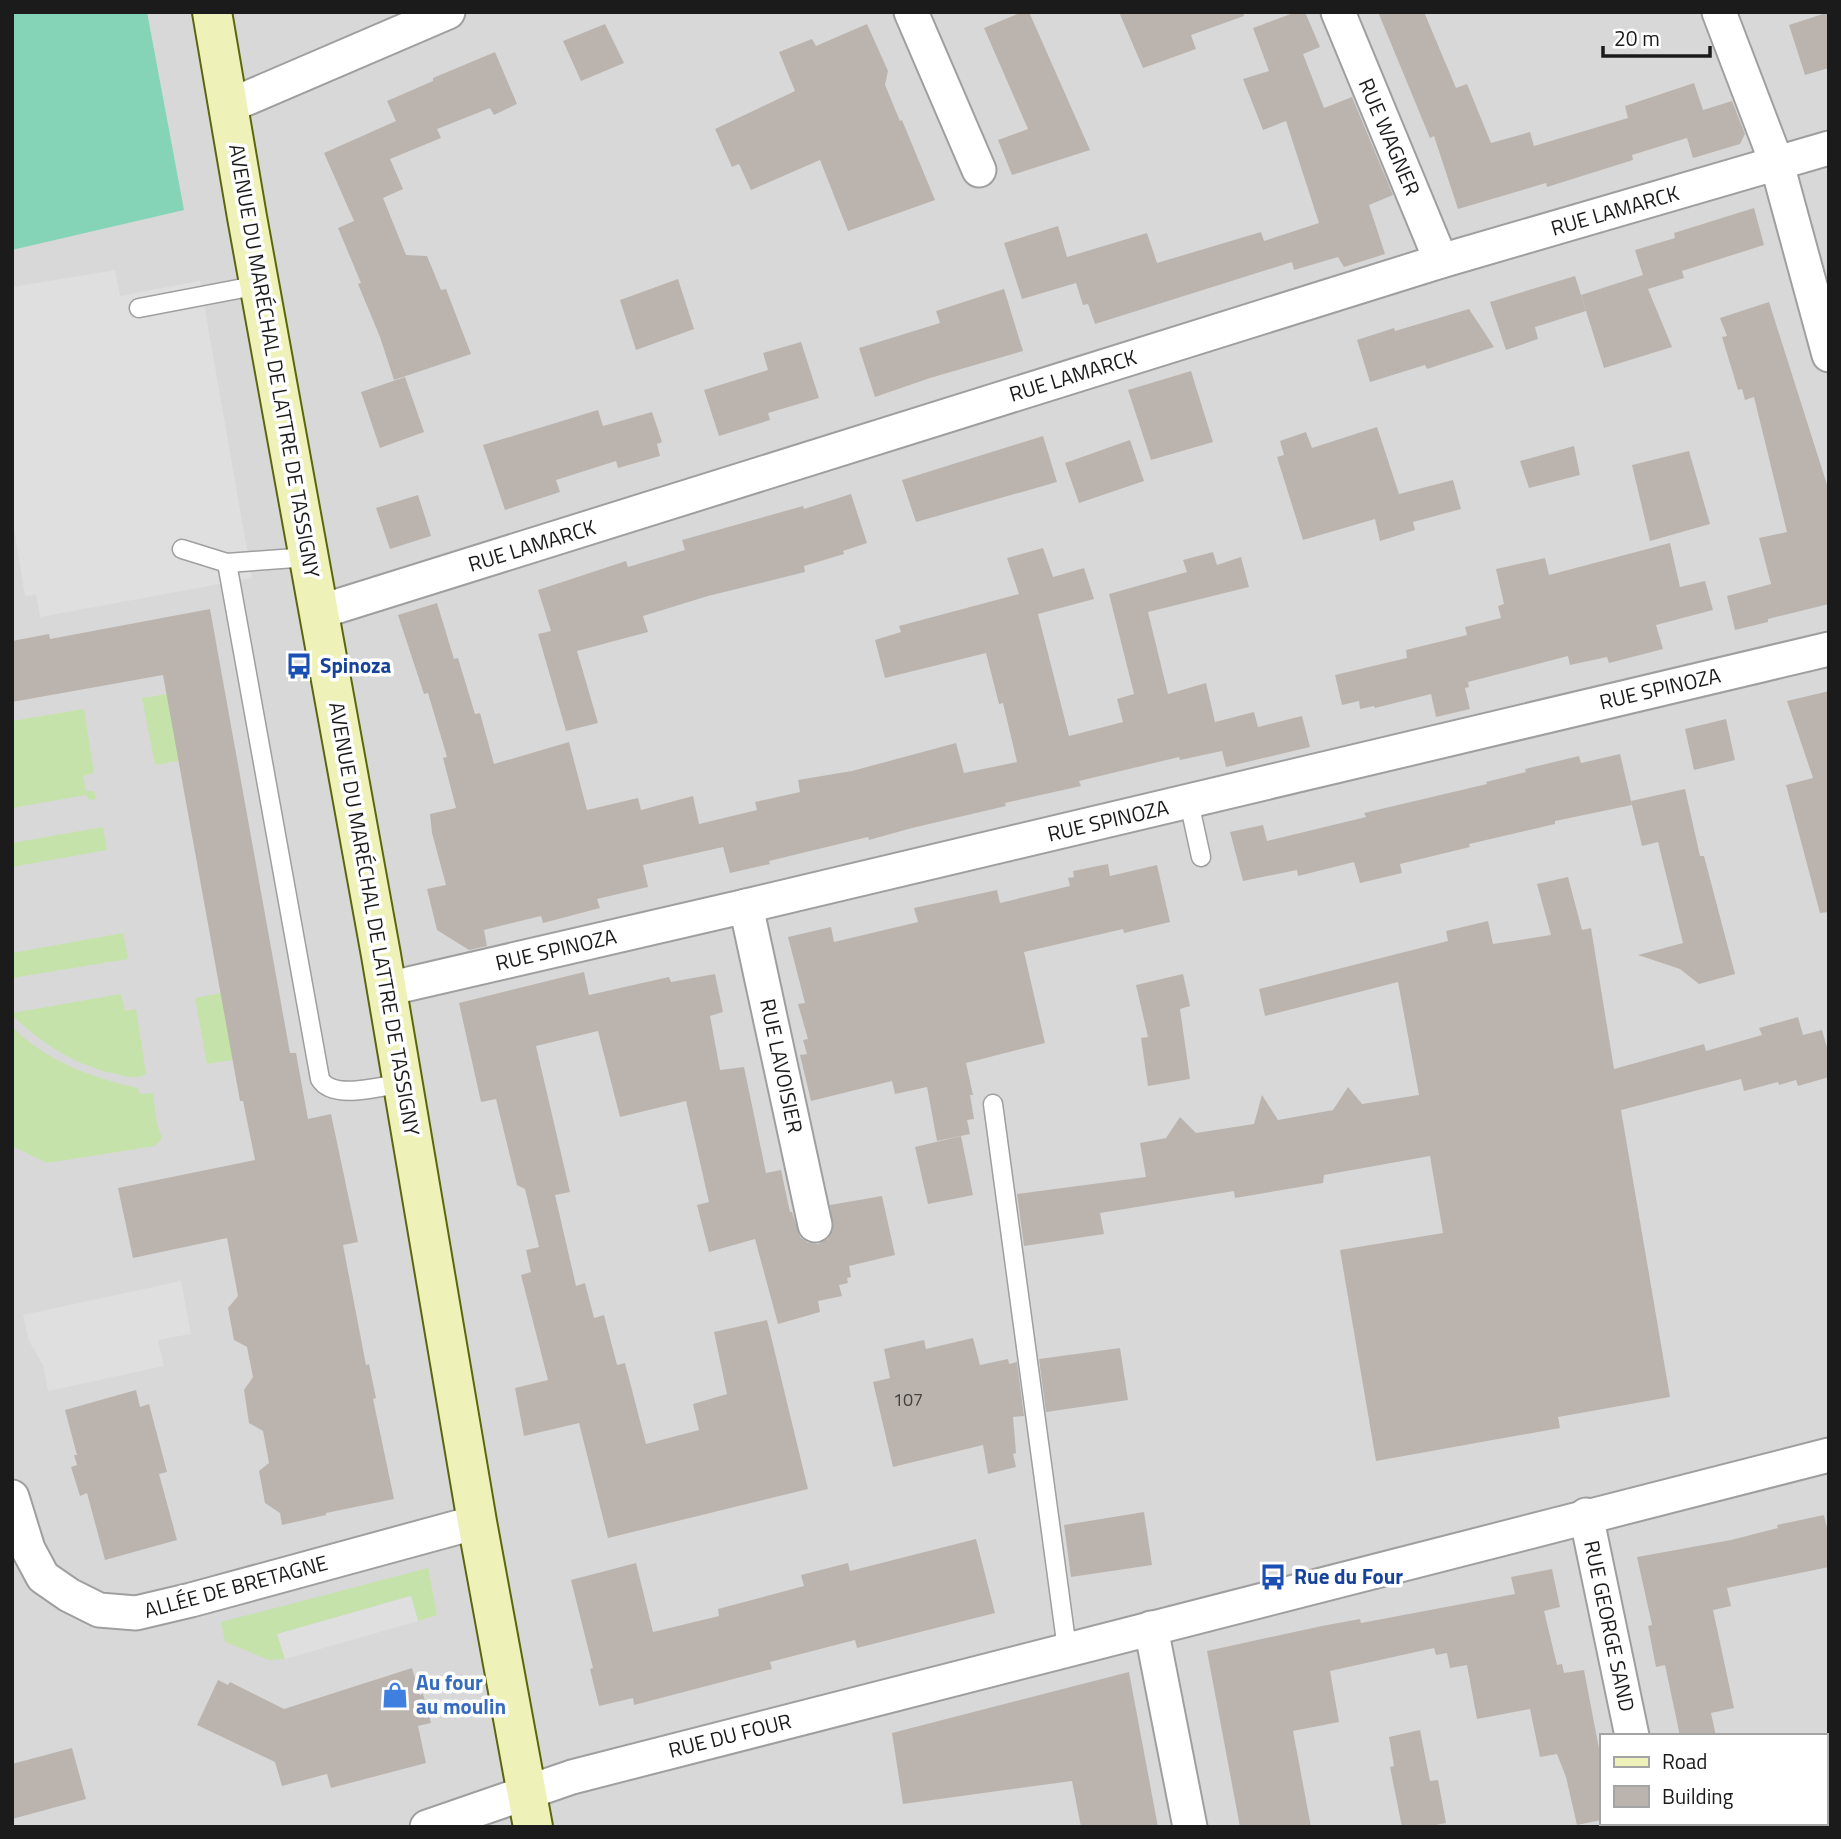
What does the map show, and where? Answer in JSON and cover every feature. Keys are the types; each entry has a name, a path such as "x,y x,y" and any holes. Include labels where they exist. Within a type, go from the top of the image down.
{"street":[{"name":"AVENUE DU MARÉCHAL DE LATTRE DE TASSIGNY","path":"212,12 387,989 477,1522 530,1810"},
{"path":"229,106 448,12"},
{"path":"911,12 979,170"},
{"name":"RUE WAGNER","path":"1338,12 1441,261"},
{"path":"1720,12 1777,164 1829,355"},
{"name":"RUE LAMARCK","path":"319,612 1441,261 1829,148"},
{"name":"RUE SPINOZA","path":"387,989 1829,649"},
{"name":"RUE LAVOISIER","path":"746,906 815,1225"},
{"name":"RUE DU FOUR","path":"427,1827 530,1810 572,1777 1586,1515 1829,1455"},
{"name":"ALLÉE DE BRETAGNE","path":"12,1497 29,1549 43,1577 68,1595 99,1610 136,1613 477,1522"},
{"name":"RUE GEORGE SAND","path":"1586,1515 1632,1734"},
{"path":"1151,1628 1190,1827"}],"lane":[{"path":"139,308 259,285"},
{"path":"182,549 227,563 309,556"},
{"path":"227,563 320,1079 323,1085 337,1091 403,1083"},
{"path":"1189,802 1201,857"},
{"path":"993,1104 1067,1649"}],"shaded area":[{"path":"12,12 1829,12 1829,1827 12,1827"},
{"path":"115,270 120,296 200,281 252,578 40,617 36,595 25,596 12,515 12,287"},
{"path":"181,1281 191,1334 158,1340 164,1366 48,1391 43,1365 29,1341 23,1315"},
{"path":"411,1596 418,1621 285,1659 277,1634"}],"green space":[{"path":"12,12 147,12 184,210 12,250"},
{"path":"167,694 179,761 155,765 142,698"},
{"path":"84,709 94,773 83,776 86,791 94,791 96,799 89,800 86,795 12,808 12,721"},
{"path":"103,827 107,850 12,867 12,843"},
{"path":"123,933 128,959 12,978 12,953"},
{"path":"221,993 233,1060 207,1064 195,998"},
{"path":"121,994 125,1011 136,1009 146,1074 140,1077 105,1071 76,1060 36,1036 12,1015 12,1013"},
{"path":"12,1027 55,1059 103,1079 138,1088 139,1094 153,1093 157,1124 162,1138 155,1146 47,1163 12,1146"},
{"path":"428,1568 437,1615 418,1621 410,1596 278,1634 285,1659 269,1660 225,1642 221,1622"}],"building":[{"path":"1022,12 1029,12 1090,150 1012,175 998,140 1028,129 984,28"},
{"path":"1119,12 1243,12 1244,16 1191,35 1196,49 1143,68"},
{"path":"1296,12 1305,12 1320,47 1303,54 1324,108 1352,97 1393,195 1369,205 1385,254 1344,267 1338,257 1294,270 1292,262 1095,324 1088,304 1083,305 1076,283 1022,299 1004,243 1058,226 1067,257 1147,233 1157,263 1261,232 1264,241 1319,223 1286,121 1263,130 1243,79 1269,71 1253,28"},
{"path":"1378,12 1424,12 1456,88 1467,84 1491,143 1530,132 1534,146 1628,118 1625,106 1694,83 1703,110 1732,101 1745,134 1740,144 1693,158 1687,138 1632,155 1633,160 1547,187 1546,183 1458,209 1434,136 1430,138"},
{"path":"1829,12 1829,68 1805,75 1789,25"},
{"path":"605,24 624,63 581,81 563,41"},
{"path":"867,24 888,71 885,85 935,200 848,231 820,160 751,190 739,164 732,167 715,129 795,91 779,52 812,39 816,46"},
{"path":"495,52 517,104 494,115 490,108 437,129 441,138 390,159 403,189 383,198 406,255 427,256 441,290 446,289 471,354 394,380 358,284 361,283 338,228 354,221 324,153 396,121 387,101"},
{"path":"1754,208 1764,245 1682,271 1684,278 1648,289 1672,347 1604,368 1581,295 1643,275 1635,250 1675,238 1674,233"},
{"path":"1575,276 1586,311 1535,327 1538,339 1506,350 1490,302"},
{"path":"678,279 694,329 636,350 620,300"},
{"path":"1004,289 1023,351 875,397 859,348 940,323 936,311"},
{"path":"1769,302 1829,491 1829,604 1735,630 1727,596 1771,584 1759,538 1787,532 1754,397 1745,400 1742,389 1738,390 1722,337 1727,336 1720,318"},
{"path":"1469,309 1494,347 1427,369 1425,365 1370,382 1357,340"},
{"path":"801,342 819,398 768,413 770,420 719,436 704,390 768,370 763,353"},
{"path":"1191,371 1213,442 1151,460 1128,390"},
{"path":"405,377 424,432 380,448 361,392"},
{"path":"598,410 603,426 652,412 662,442 657,444 660,456 618,468 616,461 556,480 560,492 505,510 483,445"},
{"path":"1377,427 1399,494 1453,480 1461,509 1413,522 1415,530 1380,541 1375,519 1303,540 1277,457 1284,455 1280,441 1306,432 1312,448"},
{"path":"1043,436 1057,482 916,522 902,480"},
{"path":"1130,440 1144,481 1079,503 1065,463"},
{"path":"1574,446 1580,475 1529,488 1520,461"},
{"path":"1689,451 1710,524 1650,541 1632,465"},
{"path":"851,494 867,543 843,551 844,554 804,566 805,572 708,596 643,616 648,632 577,651 598,723 566,731 538,634 551,631 538,590 626,561 628,567 685,550 682,540 803,506 804,509"},
{"path":"418,495 431,536 390,549 376,508"},
{"path":"1670,543 1680,587 1705,581 1713,610 1656,625 1663,649 1609,663 1607,657 1570,665 1568,656 1468,682 1469,687 1465,688 1470,709 1436,717 1431,694 1375,708 1360,709 1359,701 1342,705 1335,675 1407,658 1406,650 1467,635 1465,627 1501,618 1498,606 1504,604 1496,569 1545,558 1549,575"},
{"path":"1043,548 1053,577 1084,568 1094,599 1038,614 1069,736 1123,722 1117,699 1134,694 1109,594 1187,572 1183,560 1213,552 1217,565 1241,557 1249,587 1148,612 1168,694 1206,683 1215,722 1254,712 1258,727 1302,716 1310,747 1226,767 1222,751 1180,760 1179,757 1079,781 1081,786 1005,803 1006,806 869,840 868,837 769,861 770,864 730,873 723,847 643,865 648,887 597,899 600,908 543,923 541,916 484,930 487,946 469,950 437,930 427,889 446,885 432,833 430,814 456,808 443,758 447,757 428,693 424,694 398,615 437,603 475,714 480,713 494,764 569,742 587,810 638,798 641,810 693,796 699,824 757,810 755,802 800,792 798,780 852,771 956,743 964,773 1017,762 1003,703 999,704 986,653 885,678 875,640 901,632 899,626 1019,594 1007,558"},
{"path":"210,609 290,1053 296,1053 308,1119 331,1114 358,1242 343,1245 366,1365 369,1364 376,1398 373,1399 394,1499 282,1525 280,1513 265,1503 259,1471 269,1463 263,1431 249,1423 244,1390 253,1377 247,1347 234,1340 228,1308 238,1296 227,1238 133,1258 118,1188 255,1160 243,1101 240,1101 163,675 12,702 12,641 49,634 50,639"},
{"path":"1829,691 1829,912 1820,913 1786,785 1813,778 1787,701"},
{"path":"1726,719 1735,760 1694,770 1685,729"},
{"path":"1620,754 1632,805 1555,821 1555,824 1469,844 1470,847 1400,864 1402,873 1360,883 1354,862 1298,876 1297,870 1243,881 1230,832 1263,825 1267,841 1366,817 1364,813 1487,784 1486,782 1526,772 1525,769 1579,756 1581,763"},
{"path":"1685,789 1700,856 1704,856 1735,974 1699,984 1680,969 1638,955 1683,943 1658,842 1642,846 1631,801"},
{"path":"1108,864 1110,876 1157,865 1170,922 1124,933 1123,929 1024,952 1045,1043 966,1063 973,1095 970,1095 974,1119 967,1120 970,1134 937,1141 927,1087 895,1094 892,1081 811,1101 800,1055 807,1054 803,1040 808,1039 798,1004 805,1003 788,937 831,927 834,942 918,922 914,908 997,890 1000,903 1070,886 1068,878 1074,877 1073,871"},
{"path":"1568,877 1582,930 1591,928 1614,1069 1704,1044 1706,1051 1762,1035 1759,1028 1798,1017 1803,1035 1822,1030 1829,1055 1829,1077 1798,1086 1796,1080 1744,1091 1741,1079 1621,1110 1670,1397 1558,1417 1560,1428 1376,1461 1340,1250 1443,1233 1430,1156 1324,1175 1323,1183 1235,1198 1234,1191 1100,1213 1104,1234 1024,1246 1017,1194 1146,1177 1140,1143 1166,1138 1180,1117 1196,1133 1254,1124 1262,1095 1278,1120 1333,1110 1348,1087 1362,1104 1419,1095 1398,982 1265,1016 1259,989 1448,941 1446,931 1488,921 1493,944 1551,935 1537,884"},
{"path":"584,972 589,995 669,977 671,982 715,974 723,1012 710,1016 720,1070 744,1067 766,1173 781,1170 790,1212 800,1237 808,1243 818,1244 828,1239 833,1230 830,1205 882,1196 895,1255 849,1266 851,1277 847,1278 848,1283 839,1285 842,1296 818,1301 820,1312 778,1324 755,1239 709,1252 697,1205 709,1202 686,1101 620,1117 598,1031 536,1046 570,1192 555,1195 576,1286 585,1283 594,1318 604,1315 617,1365 625,1363 646,1444 699,1430 693,1404 727,1394 714,1332 767,1320 808,1489 608,1538 579,1423 524,1436 515,1388 548,1380 521,1275 531,1272 526,1250 539,1247 525,1189 517,1185 496,1099 481,1102 459,1003"},
{"path":"1183,974 1190,1006 1180,1009 1190,1079 1148,1086 1141,1038 1148,1037 1136,985"},
{"path":"961,1136 973,1195 928,1204 915,1147"},
{"path":"973,1338 980,1365 1008,1359 1009,1364 1017,1362 1024,1416 1013,1417 1016,1453 1013,1454 1016,1467 988,1474 983,1445 893,1467 873,1382 890,1378 884,1349 924,1340 926,1349"},
{"path":"1120,1348 1128,1400 1046,1412 1039,1359"},
{"path":"136,1390 140,1407 149,1404 167,1472 159,1474 177,1540 105,1560 87,1493 80,1496 71,1467 77,1465 74,1455 77,1455 65,1410"},
{"path":"1144,1512 1152,1565 1071,1577 1064,1525"},
{"path":"1824,1515 1829,1537 1829,1567 1727,1588 1731,1606 1713,1610 1734,1708 1711,1713 1716,1734 1680,1734 1665,1665 1656,1667 1648,1626 1652,1625 1637,1557 1731,1540 1778,1528 1777,1525"},
{"path":"976,1539 995,1613 857,1648 855,1640 770,1662 772,1669 634,1705 633,1698 599,1706 590,1669 593,1668 571,1580 636,1563 653,1632 719,1616 718,1609 804,1586 801,1575 848,1563 850,1571"},
{"path":"1552,1569 1560,1607 1544,1611 1557,1665 1562,1664 1564,1673 1584,1670 1600,1754 1600,1820 1577,1825 1566,1777 1557,1754 1540,1757 1530,1709 1477,1719 1467,1665 1450,1668 1447,1653 1436,1655 1434,1648 1330,1671 1339,1722 1293,1731 1311,1827 1240,1827 1207,1651 1322,1626 1360,1619 1361,1623 1515,1594 1511,1577"},
{"path":"412,1668 431,1723 418,1726 426,1763 331,1788 327,1774 282,1786 275,1762 197,1725 218,1680 228,1685 230,1682 284,1709"},
{"path":"1129,1672 1158,1827 1081,1827 1072,1781 903,1804 892,1733"},
{"path":"1420,1730 1430,1781 1438,1780 1446,1823 1426,1827 1402,1827 1390,1767 1394,1766 1389,1737"},
{"path":"72,1748 86,1799 12,1819 12,1764"}],"place":[{"name":"Spinoza","path":"299,666"},
{"name":"Rue du Four","path":"1273,1577"},
{"name":"Au four au moulin","path":"395,1695"}]}
